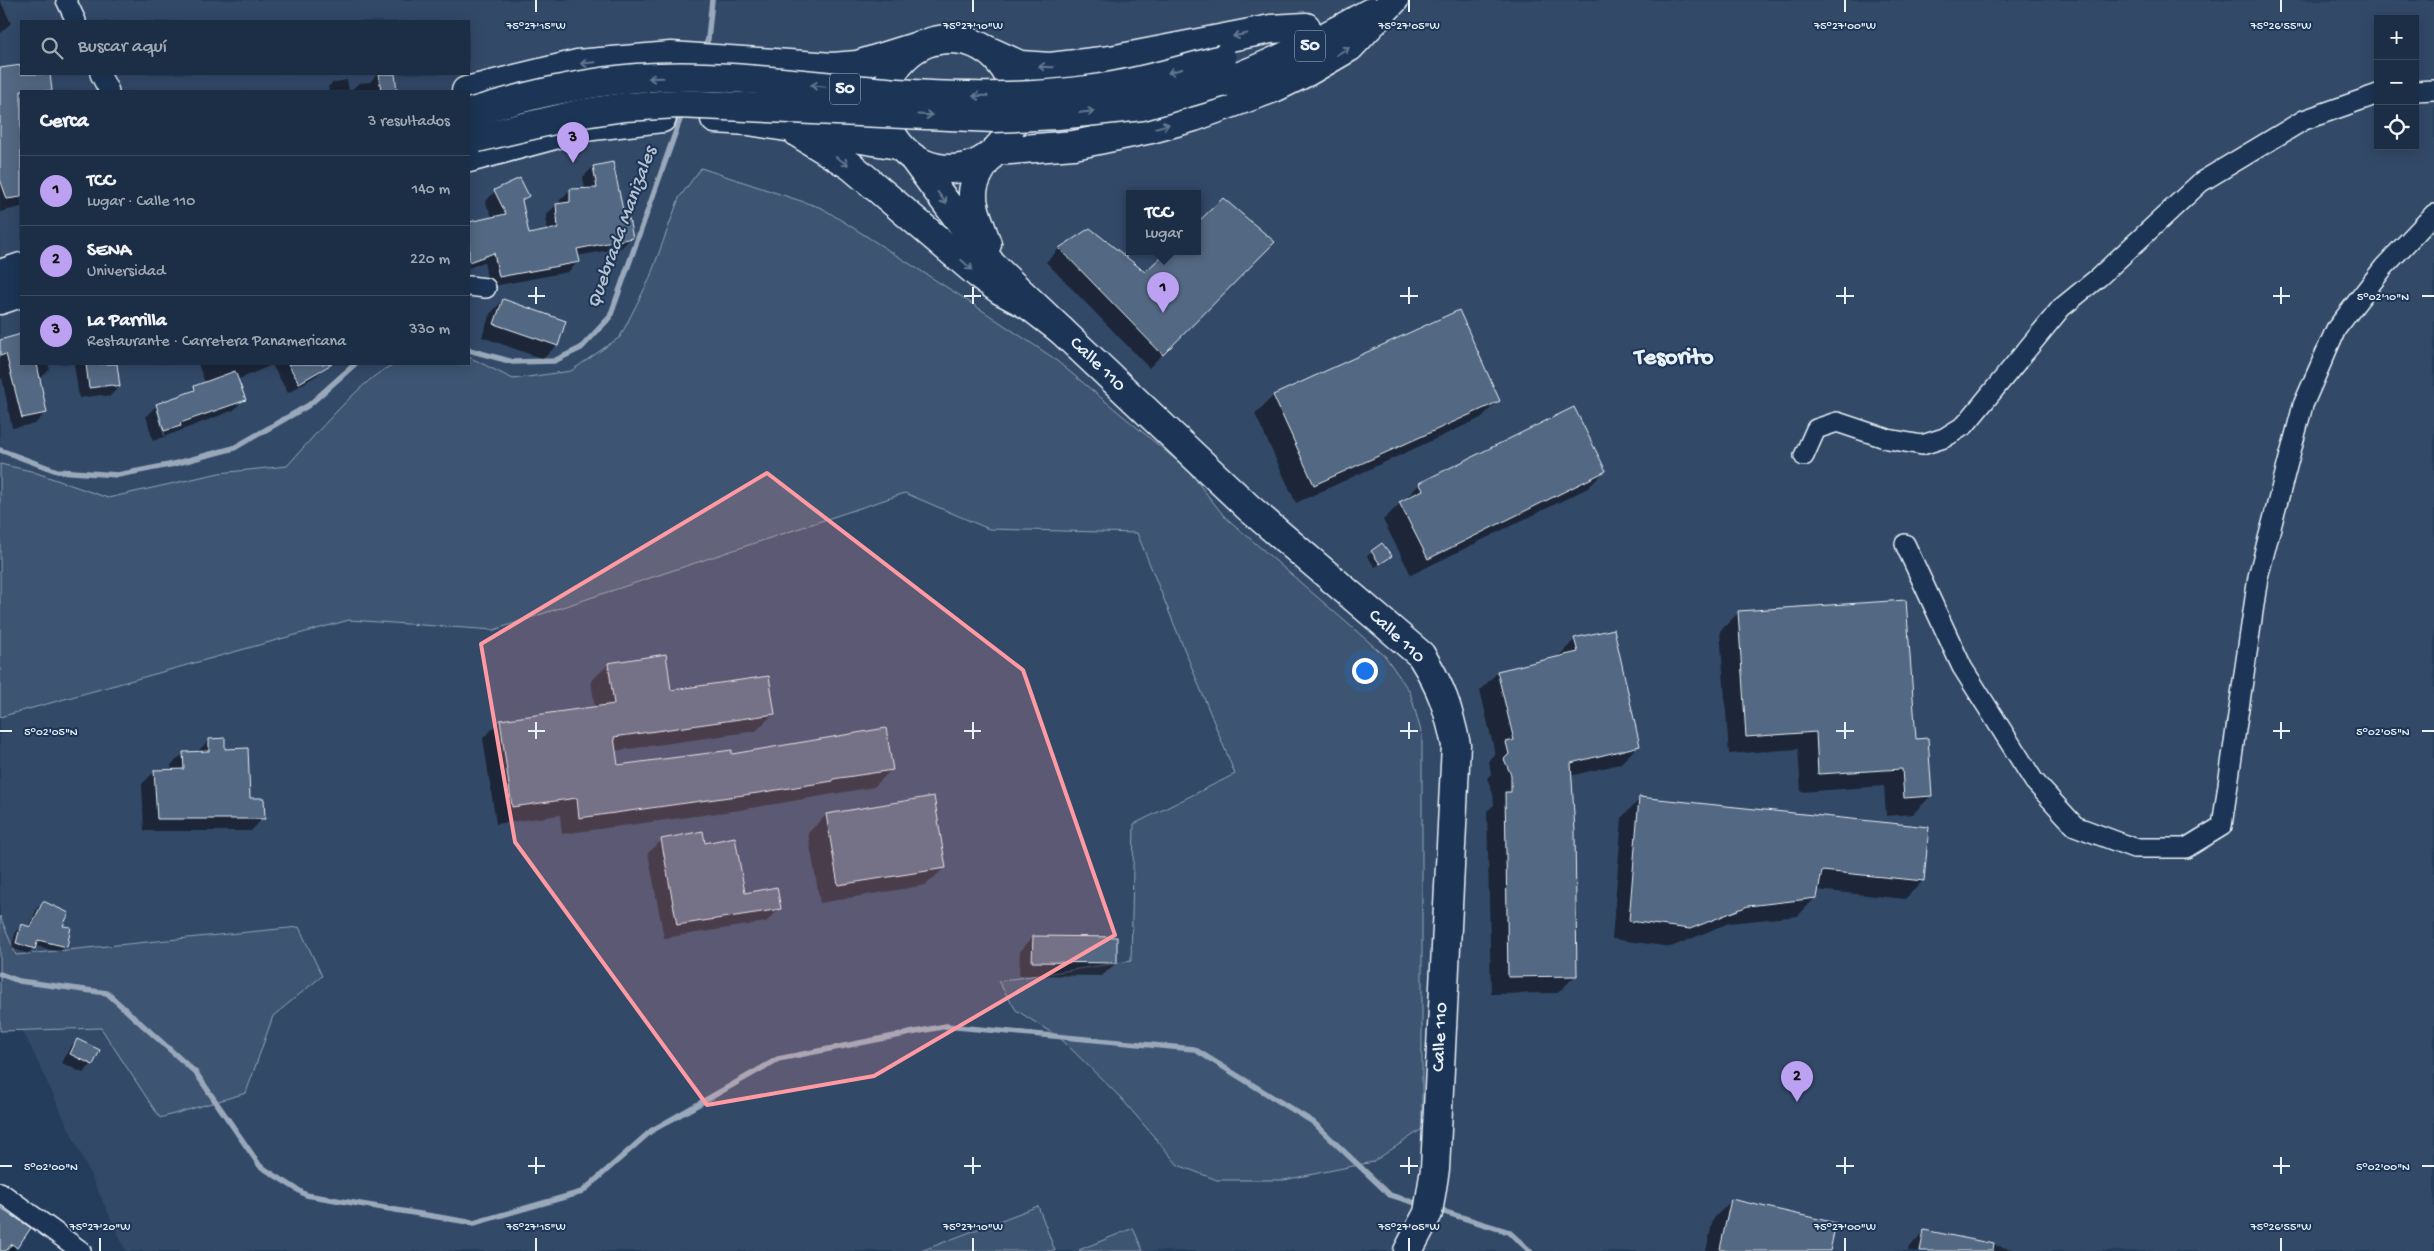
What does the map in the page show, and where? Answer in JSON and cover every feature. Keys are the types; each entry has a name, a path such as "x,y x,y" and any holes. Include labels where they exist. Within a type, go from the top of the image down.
{"main road":[{"name":"50","path":"471,138 584,113 624,107 678,104 995,118 1058,115 1142,106 1223,70 1354,0"},
{"name":"50","path":"1223,70 1267,67 1311,46 1393,0"},
{"path":"921,45 905,56 892,71 885,89 884,109 888,128 906,152 926,165 954,169 981,162 994,152 1074,145 1151,129 1194,117 1274,88 1307,72 1350,47 1393,0"},
{"path":"470,90 578,64 671,56 833,67 857,65 937,40 954,38 970,42 1020,65 1050,67 1111,60 1271,29 1306,27"},
{"path":"985,49 1003,67 1014,89 1015,106 1013,122 1006,138 981,168 974,182 972,194 974,211 987,242 992,265"},
{"path":"471,138 641,119 676,117 749,120 786,126 906,152"},
{"path":"786,126 851,166 978,274 1000,290 1028,305 1062,331"},
{"name":"Calle 110","path":"906,152 992,265 1249,508 1421,655 1436,679 1447,705 1456,745 1435,1169 1428,1213 1408,1251"},
{"path":"0,274 20,267"},
{"path":"0,300 20,293"}],"street":[{"path":"66,0 76,20"},
{"path":"101,75 108,90"},
{"path":"2419,91 2434,90"},
{"path":"1804,456 1816,429 1837,422 1888,439 1922,445 1944,438 1965,425 2061,308 2099,277 2201,182 2304,120 2374,95"},
{"path":"1905,544 1962,667 2034,781 2075,826 2134,848 2186,848 2222,826 2258,577 2303,405 2336,329 2384,268 2434,214"},
{"path":"0,1192 81,1251"}],"highlighted area":[{"path":"767,473 1023,670 1115,935 874,1076 707,1105 515,842 481,644"}],"shaded area":[{"path":"0,0 2434,0 2434,1251 126,1251 28,1041 0,1000"},
{"path":"701,168 822,208 962,297 1052,357 1187,469 1224,516 1385,656 1410,692 1422,735 1422,1129 1373,1162 1284,1180 1217,1180 1178,1165 1121,1098 1060,1038 1016,1010 998,981 1131,961 1134,824 1235,774 1137,533 989,529 905,493 494,630 349,620 0,717 0,464 31,471 108,498 219,473 287,466 323,425 355,393 384,369 394,365 470,365 470,358 513,379 571,371 620,337 649,280 679,198"},
{"path":"0,916 16,955 299,927 322,976 273,1016 246,1093 160,1118 101,1028 0,1031"},
{"path":"1038,1206 1055,1251 921,1251"},
{"path":"1133,1228 1143,1251 1079,1250"}],"building":[{"path":"20,65 20,75 50,75 52,90 20,90 20,197 7,199 0,179 0,68"},
{"path":"379,75 395,75 397,90 381,90"},
{"path":"613,162 625,220 629,219 633,238 577,249 580,262 499,277 494,253 470,262 470,222 506,214 494,190 520,178 529,196 522,200 529,234 558,228 556,204 570,202 570,189 597,188 593,166"},
{"path":"1223,198 1275,242 1163,355 1059,248 1090,228 1145,272 1163,255 1201,255 1201,219"},
{"path":"503,299 566,321 558,346 494,324"},
{"path":"1459,310 1500,401 1314,485 1273,395"},
{"path":"20,334 20,365 37,365 47,413 22,418 6,354 0,356 0,340"},
{"path":"86,365 117,365 120,387 112,385 89,388"},
{"path":"289,365 330,365 299,383"},
{"path":"235,371 246,400 180,423 181,426 164,431 156,404 195,390 194,386"},
{"path":"1574,407 1606,471 1428,559 1399,502 1423,490 1419,483"},
{"path":"1382,543 1392,556 1380,564 1371,551"},
{"path":"1906,600 1916,739 1928,738 1932,796 1904,798 1902,769 1818,774 1816,732 1746,737 1738,611"},
{"path":"1614,629 1640,746 1571,763 1575,832 1577,976 1508,977 1505,792 1511,792 1511,775 1504,759 1509,754 1506,742 1514,740 1497,671 1578,652 1574,638"},
{"path":"666,654 671,690 769,676 775,714 614,737 618,765 732,750 732,754 886,728 893,770 758,793 579,818 577,798 512,807 500,720 614,704 608,663"},
{"path":"225,738 225,749 248,748 250,798 264,798 265,819 157,819 154,770 184,769 183,752 209,751 209,739"},
{"path":"934,796 946,868 838,885 826,814"},
{"path":"1639,797 1929,827 1924,881 1822,871 1817,898 1748,906 1690,929 1629,921"},
{"path":"703,831 705,843 735,837 745,893 777,887 781,909 677,925 661,839"},
{"path":"43,901 69,913 63,926 71,927 67,947 38,940 35,949 16,943 21,924 31,927"},
{"path":"1033,936 1117,937 1117,963 1032,962"},
{"path":"77,1039 100,1050 93,1065 70,1054"},
{"path":"1731,1199 1836,1223 1830,1251 1728,1251 1720,1249"},
{"path":"0,1207 31,1228 17,1248 12,1244 6,1251 0,1251"},
{"path":"1924,1230 1994,1244 1993,1251 1920,1251"}],"waterway":[{"name":"Quebrada Manizales","path":"704,51 708,39 712,0"},
{"name":"Quebrada Manizales","path":"470,350 513,362 554,361 581,348 610,317 683,111"},
{"name":"Quebrada Manizales","path":"0,450 57,471 118,475 174,464 234,448 309,405 354,365"},
{"path":"0,974 19,981 107,993 196,1073 260,1166 306,1195 474,1223 582,1192 651,1131 778,1059 946,1026 1194,1049 1313,1122 1390,1195 1422,1205"},
{"path":"1435,1209 1509,1232 1530,1251"}],"place":[{"name":"La Parrilla","path":"573,163"},
{"name":"TCC","path":"1163,313"},
{"name":"SENA","path":"1797,1102"}],"district":[{"name":"Tesorito","path":"1674,358"}]}
